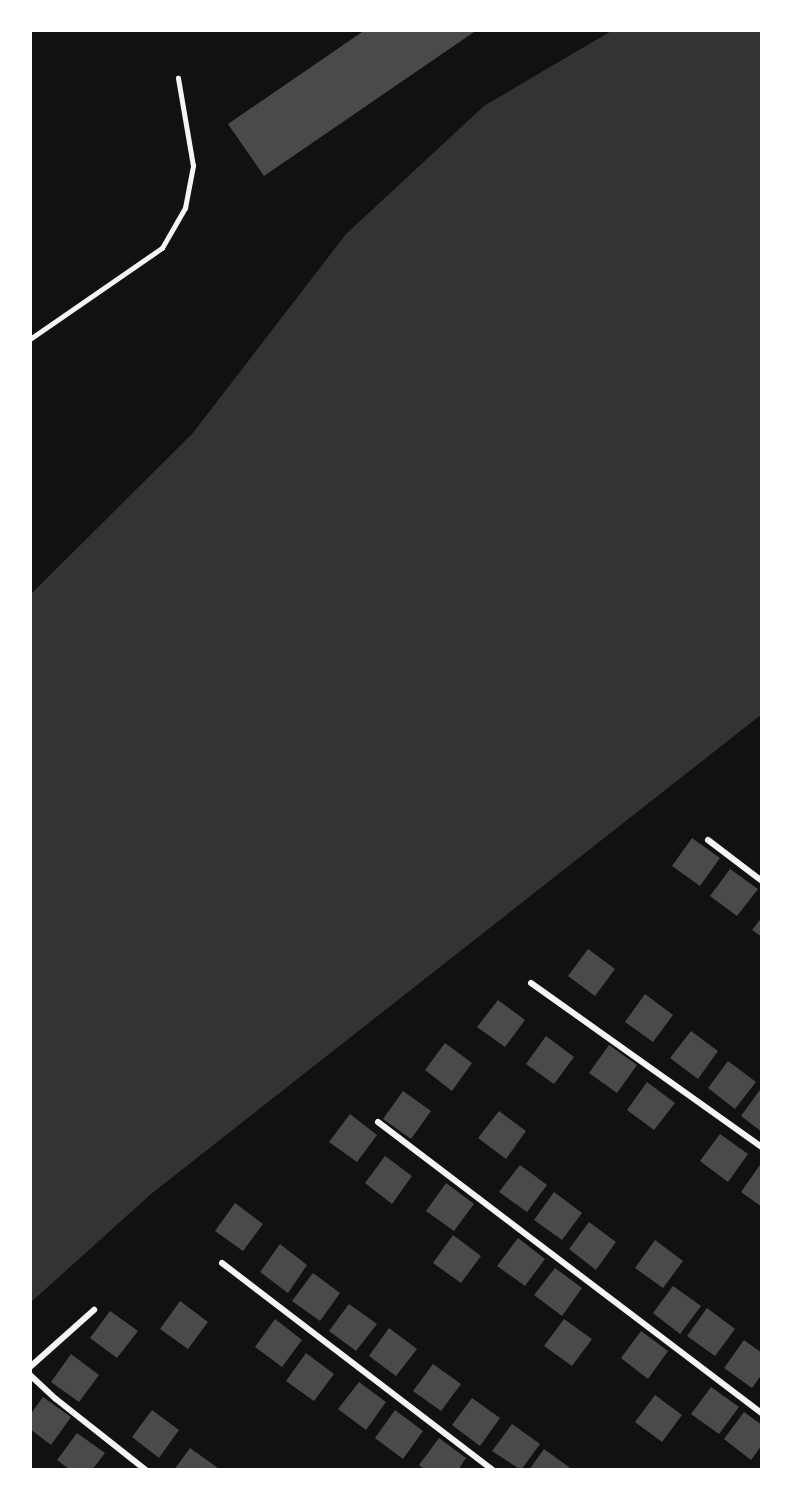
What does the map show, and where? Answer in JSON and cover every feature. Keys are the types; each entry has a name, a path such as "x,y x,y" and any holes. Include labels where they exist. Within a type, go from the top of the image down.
{"street":[{"path":"708,840 762,881"},
{"path":"531,983 762,1148"},
{"path":"378,1122 762,1413"},
{"path":"222,1263 493,1470"},
{"path":"30,1367 94,1310"},
{"path":"30,1375 56,1399 146,1470"}],"lane":[{"path":"30,339 162,248 185,208 193,165 178,78"}],"shaded area":[{"path":"613,30 762,30 762,714 151,1194 30,1303 30,595 192,434 346,234 484,106"}],"building":[{"path":"365,30 477,30 264,176 228,124"},
{"path":"692,838 720,858 700,886 672,866"},
{"path":"730,869 758,889 737,916 710,896"},
{"path":"762,917 762,937 752,930"},
{"path":"588,949 615,969 595,996 568,976"},
{"path":"645,994 673,1015 653,1042 625,1022"},
{"path":"498,1000 525,1020 505,1047 477,1027"},
{"path":"691,1031 718,1051 698,1079 670,1058"},
{"path":"546,1036 574,1057 554,1084 526,1064"},
{"path":"445,1043 472,1063 452,1091 425,1070"},
{"path":"609,1045 637,1065 617,1093 589,1073"},
{"path":"728,1061 756,1082 735,1109 708,1088"},
{"path":"647,1082 675,1103 654,1130 627,1110"},
{"path":"762,1087 762,1132 741,1116"},
{"path":"403,1091 431,1111 411,1139 383,1119"},
{"path":"499,1111 526,1131 506,1159 478,1138"},
{"path":"350,1114 377,1135 357,1162 329,1142"},
{"path":"720,1134 748,1154 728,1182 700,1161"},
{"path":"385,1156 412,1176 392,1204 365,1183"},
{"path":"762,1162 762,1207 741,1192"},
{"path":"520,1165 547,1185 527,1212 499,1192"},
{"path":"446,1183 474,1204 454,1231 426,1211"},
{"path":"554,1192 582,1213 562,1240 534,1220"},
{"path":"235,1203 263,1224 243,1251 215,1231"},
{"path":"589,1222 616,1242 596,1270 569,1249"},
{"path":"453,1235 481,1256 461,1283 433,1263"},
{"path":"518,1238 545,1259 525,1286 497,1266"},
{"path":"655,1240 683,1261 663,1288 635,1268"},
{"path":"280,1244 307,1265 288,1293 260,1272"},
{"path":"555,1268 582,1288 562,1316 534,1295"},
{"path":"313,1273 340,1293 320,1321 292,1301"},
{"path":"673,1286 701,1306 680,1334 653,1313"},
{"path":"180,1301 208,1322 188,1349 160,1329"},
{"path":"349,1304 377,1324 356,1351 329,1331"},
{"path":"707,1308 735,1329 715,1356 687,1336"},
{"path":"110,1311 138,1331 117,1358 90,1338"},
{"path":"275,1319 302,1340 282,1367 255,1347"},
{"path":"564,1319 592,1339 572,1366 544,1346"},
{"path":"389,1328 417,1349 396,1376 369,1356"},
{"path":"641,1331 668,1351 648,1379 621,1358"},
{"path":"744,1340 762,1353 762,1374 752,1388 724,1368"},
{"path":"306,1353 334,1374 314,1401 286,1381"},
{"path":"71,1354 99,1375 79,1402 51,1382"},
{"path":"433,1364 461,1384 441,1411 413,1391"},
{"path":"359,1382 386,1402 366,1430 338,1409"},
{"path":"711,1387 739,1407 719,1434 691,1414"},
{"path":"655,1395 682,1415 662,1442 635,1422"},
{"path":"43,1397 71,1417 51,1445 30,1429 30,1415"},
{"path":"472,1398 500,1418 480,1446 452,1425"},
{"path":"152,1410 179,1430 159,1458 132,1437"},
{"path":"395,1410 423,1431 403,1459 375,1438"},
{"path":"744,1412 762,1425 762,1445 751,1460 724,1439"},
{"path":"512,1424 540,1444 521,1470 492,1451"},
{"path":"77,1433 105,1453 92,1470 70,1470 57,1460"},
{"path":"439,1438 466,1458 458,1470 425,1470 419,1465"},
{"path":"190,1448 218,1468 216,1470 174,1470"},
{"path":"544,1449 573,1470 529,1470"}]}
